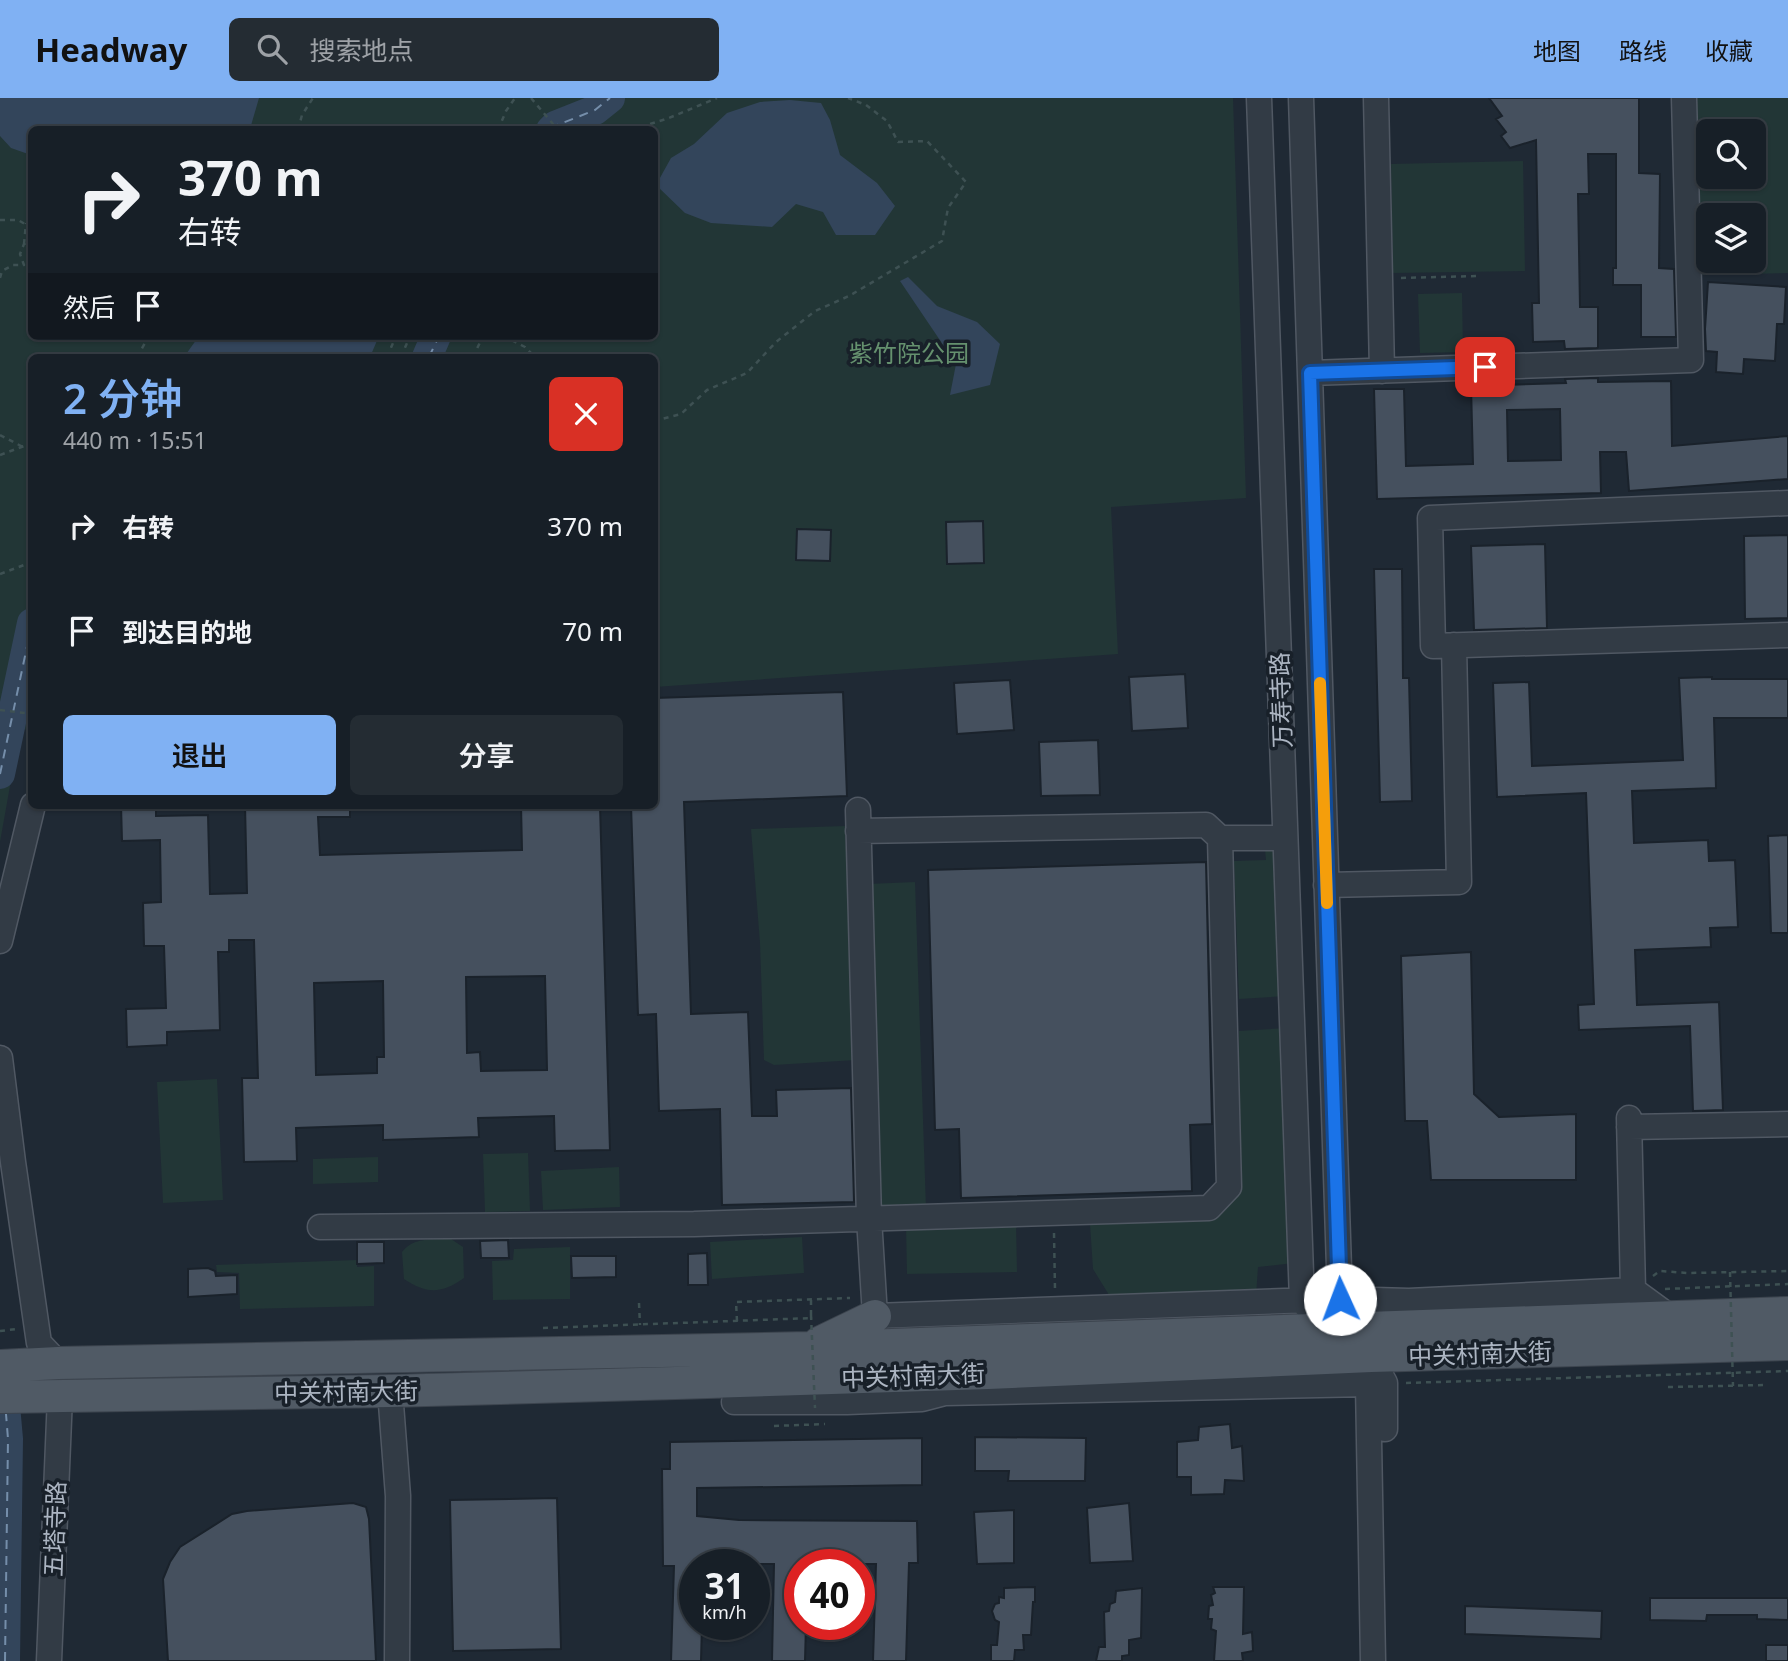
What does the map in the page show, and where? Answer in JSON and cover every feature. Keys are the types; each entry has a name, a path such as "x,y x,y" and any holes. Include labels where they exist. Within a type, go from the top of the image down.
{"main road":[{"path":"808,1348 863,1307"},
{"name":"中关村南大街","path":"0,1366 808,1348 1359,1356 1670,1317 1788,1313"},
{"name":"中关村南大街","path":"0,1397 676,1383 988,1373 1359,1356 1788,1344"},
{"path":"945,1393 988,1373"},
{"path":"676,1383 734,1402"}],"street":[{"name":"万寿寺路","path":"1259,98 1302,1301"},
{"name":"万寿寺路","path":"1301,98 1340,1299"},
{"path":"1376,98 1382,370"},
{"path":"1310,373 1691,360 1684,98"},
{"path":"1788,503 1430,518 1433,646 1788,635"},
{"path":"1326,885 1459,882 1454,645"},
{"path":"0,941 32,809"},
{"path":"1285,838 1220,838 1206,825 858,820 869,1218 863,1307 1056,1310 1340,1299 1409,1301 1633,1290 1670,1317"},
{"path":"320,1227 694,1224 1209,1208 1229,1187 1220,838"},
{"path":"0,1058 39,1343 49,1364"},
{"path":"1633,1290 1629,1122 1788,1124"},
{"path":"1340,1299 1359,1356 1386,1661"},
{"path":"1302,1301 1359,1356 1373,1661"},
{"name":"中关村南大街","path":"734,1402 922,1399 945,1393 1359,1356"},
{"path":"390,1391 398,1496 397,1661"},
{"name":"五塔寺路","path":"49,1396 58,1418 49,1661"}],"path":[{"path":"299,126 302,115 313,98"},
{"path":"500,126 506,110 515,98"},
{"path":"531,98 555,126"},
{"path":"644,126 717,98"},
{"path":"658,420 681,414 707,390 747,373 776,342 815,311 849,296 942,241 948,208 966,182 927,141 898,142 887,121 866,105 848,98"},
{"path":"0,220 26,223 20,254 24,265 13,265 2,271 0,278"},
{"path":"23,244 28,242"},
{"path":"1380,279 1480,276"},
{"path":"511,340 532,354"},
{"path":"0,435 23,446"},
{"path":"0,455 28,444"},
{"path":"0,574 28,564"},
{"path":"0,710 28,714"},
{"path":"1053,1212 1056,1310"},
{"path":"1633,1290 1660,1271 1688,1273 1788,1270"},
{"path":"1730,1272 1733,1386"},
{"path":"737,1321 736,1302 811,1300 863,1307"},
{"path":"811,1300 815,1408"},
{"path":"639,1303 640,1325"},
{"path":"0,1331 22,1328"},
{"path":"1359,1356 1788,1371"},
{"path":"1668,1387 1766,1385"}],"green space":[{"name":"紫竹院公园","path":"0,98 1233,98 1246,498 1111,507 1118,654 658,687 658,354 28,354 28,729 20,730 0,842"},
{"path":"1694,98 1788,98 1788,273 1697,275 1766,273 1766,203 1696,203 1696,216"},
{"path":"1523,161 1525,271 1393,273 1391,164"},
{"path":"1462,293 1463,352 1420,353 1418,294"},
{"path":"845,826 856,1060 774,1065 764,1060 760,943 751,829"},
{"path":"1281,848 1286,996 1239,999 1234,861 1266,860 1265,849"},
{"path":"915,882 926,1208 879,1209 868,884"},
{"path":"1287,1028 1294,1263 1258,1267 1256,1296 1114,1303 1093,1269 1090,1224 1212,1214 1236,1187 1239,1031"},
{"path":"217,1079 223,1200 163,1203 157,1082"},
{"path":"528,1153 530,1211 485,1212 483,1154"},
{"path":"378,1157 378,1182 313,1184 313,1159"},
{"path":"619,1167 620,1207 543,1210 541,1171"},
{"path":"1016,1223 1017,1272 907,1274 906,1225"},
{"path":"802,1237 804,1273 712,1279 710,1242"},
{"path":"451,1239 463,1247 464,1278 448,1287 434,1290 404,1279 402,1252 422,1240"},
{"path":"570,1247 570,1299 493,1300 492,1261 513,1260 514,1249"},
{"path":"357,1260 357,1267 374,1266 374,1306 240,1309 239,1273 217,1272 216,1265"}],"water":[{"path":"0,98 259,98 251,126 28,126 28,154 11,148 0,136"},
{"path":"790,100 821,103 830,120 840,155 877,183 895,206 875,235 836,235 823,212 796,204 772,227 711,223 685,213 658,187 658,181 671,158 694,144 727,113 760,102"},
{"path":"908,277 937,306 977,322 1000,344 990,385 950,395 956,364 900,281"},
{"path":"196,340 377,340 371,354 186,354"}],"building":[{"path":"1489,98 1639,98 1639,173 1660,174 1659,268 1674,269 1676,337 1641,337 1641,285 1613,285 1613,268 1616,268 1616,154 1588,154 1589,194 1578,194 1580,307 1598,307 1598,347 1565,349 1564,341 1533,342 1532,303 1539,303 1536,140 1510,148 1501,136 1506,132 1496,119 1502,116"},
{"path":"1708,282 1786,287 1784,324 1777,324 1775,361 1744,359 1743,374 1716,372 1717,352 1706,351"},
{"path":"1598,378 1598,382 1671,381 1672,446 1788,436 1788,479 1629,491 1626,452 1600,452 1601,493 1377,499 1374,389 1404,389 1406,466 1473,464 1471,386 1566,383 1565,379","holes":["1560,409 1561,460 1508,461 1507,410"]},
{"path":"983,521 984,563 947,564 946,522"},
{"path":"797,529 831,530 830,561 796,560"},
{"path":"1788,535 1788,618 1745,619 1744,536"},
{"path":"1545,544 1547,628 1474,630 1471,546"},
{"path":"1374,569 1402,569 1403,678 1409,678 1412,801 1380,802"},
{"path":"1185,674 1188,728 1132,731 1129,677"},
{"path":"1679,678 1788,679 1788,718 1714,718 1716,788 1632,791 1634,843 1708,840 1709,861 1735,860 1738,927 1710,928 1711,947 1635,950 1637,1005 1719,1002 1723,1110 1693,1111 1690,1026 1579,1030 1578,1005 1594,1004 1586,793 1497,797 1493,683 1529,682 1532,766 1683,760"},
{"path":"1010,680 1014,730 957,734 954,683"},
{"path":"843,692 847,796 684,802 691,1014 748,1012 752,1116 777,1116 776,1090 851,1088 854,1202 722,1205 720,1109 659,1111 656,1014 638,1015 631,809 658,809 658,698"},
{"path":"1098,740 1100,795 1041,796 1039,742"},
{"path":"121,809 156,809 156,816 208,815 210,894 247,893 245,809 350,809 350,817 318,817 320,855 522,850 521,809 600,809 610,1150 555,1151 554,1116 478,1118 479,1137 383,1140 383,1125 296,1128 297,1161 244,1162 242,1078 258,1078 254,940 229,940 229,952 218,952 220,1030 167,1032 167,1045 127,1047 126,1009 166,1008 164,946 144,946 143,903 161,902 160,840 122,841","holes":["545,976 547,1070 481,1071 480,1052 467,1053 466,977","383,981 384,1057 377,1057 377,1073 316,1075 314,983"]},
{"path":"1788,835 1788,933 1771,933 1768,836"},
{"path":"1206,862 1212,1124 1190,1125 1192,1191 961,1198 959,1129 935,1130 928,870"},
{"path":"1471,952 1474,1094 1499,1117 1576,1114 1576,1180 1431,1180 1427,1121 1405,1121 1401,956"},
{"path":"508,1240 509,1258 481,1258 480,1241"},
{"path":"357,1242 384,1242 384,1263 357,1264"},
{"path":"707,1253 708,1285 688,1285 688,1254"},
{"path":"571,1256 616,1256 616,1277 572,1278"},
{"path":"208,1268 215,1271 216,1276 237,1275 237,1294 188,1297 188,1269"},
{"path":"1230,1424 1232,1448 1242,1446 1244,1481 1225,1480 1224,1494 1191,1495 1191,1477 1177,1477 1177,1442 1198,1440 1199,1427"},
{"path":"975,1437 1086,1438 1085,1481 1008,1481 1009,1471 975,1471"},
{"path":"922,1438 922,1485 697,1488 697,1516 739,1520 917,1521 918,1563 909,1563 906,1661 873,1661 875,1549 784,1549 784,1640 806,1640 805,1661 772,1661 774,1564 770,1564 770,1549 679,1549 679,1640 702,1640 701,1661 671,1661 674,1566 663,1566 662,1469 670,1469 670,1442"},
{"path":"557,1498 561,1649 453,1651 450,1500"},
{"path":"353,1503 366,1507 369,1519 376,1661 168,1661 163,1579 180,1547 232,1514"},
{"path":"1129,1503 1133,1561 1090,1563 1087,1508"},
{"path":"1014,1510 1014,1563 977,1564 974,1512"},
{"path":"1035,1587 1031,1635 1023,1635 1024,1650 1015,1650 1014,1661 991,1661 991,1645 997,1645 999,1622 995,1620 992,1611 995,1604 999,1603 999,1597 1004,1598 1004,1588"},
{"path":"1213,1587 1244,1587 1243,1634 1252,1632 1253,1651 1242,1653 1243,1661 1214,1661 1216,1631 1211,1629 1212,1619 1208,1619 1209,1606 1213,1605 1211,1595 1215,1593"},
{"path":"1142,1588 1141,1638 1129,1640 1129,1655 1122,1656 1122,1661 1096,1661 1099,1647 1105,1647 1104,1612 1109,1611 1110,1604 1115,1602 1116,1591"},
{"path":"1650,1598 1788,1598 1788,1620 1757,1619 1757,1615 1707,1615 1706,1621 1650,1620"},
{"path":"1465,1606 1602,1611 1601,1639 1465,1634"},
{"path":"1766,1645 1788,1645 1788,1661 1766,1661"}],"waterway":[{"path":"555,126 595,110 610,98"},
{"path":"428,354 434,340"},
{"path":"0,774 28,642"},
{"path":"2,1372 8,1439 5,1661"}],"ferry route":[{"path":"555,126 595,110 610,98"},
{"path":"430,354 437,340"},
{"path":"0,774 28,642"},
{"path":"5,1661 8,1439 6,1414"}],"slow traffic":[{"path":"1320,683 1327,903"}],"route":[{"path":"1340,1299 1310,373 1485,367"}]}
